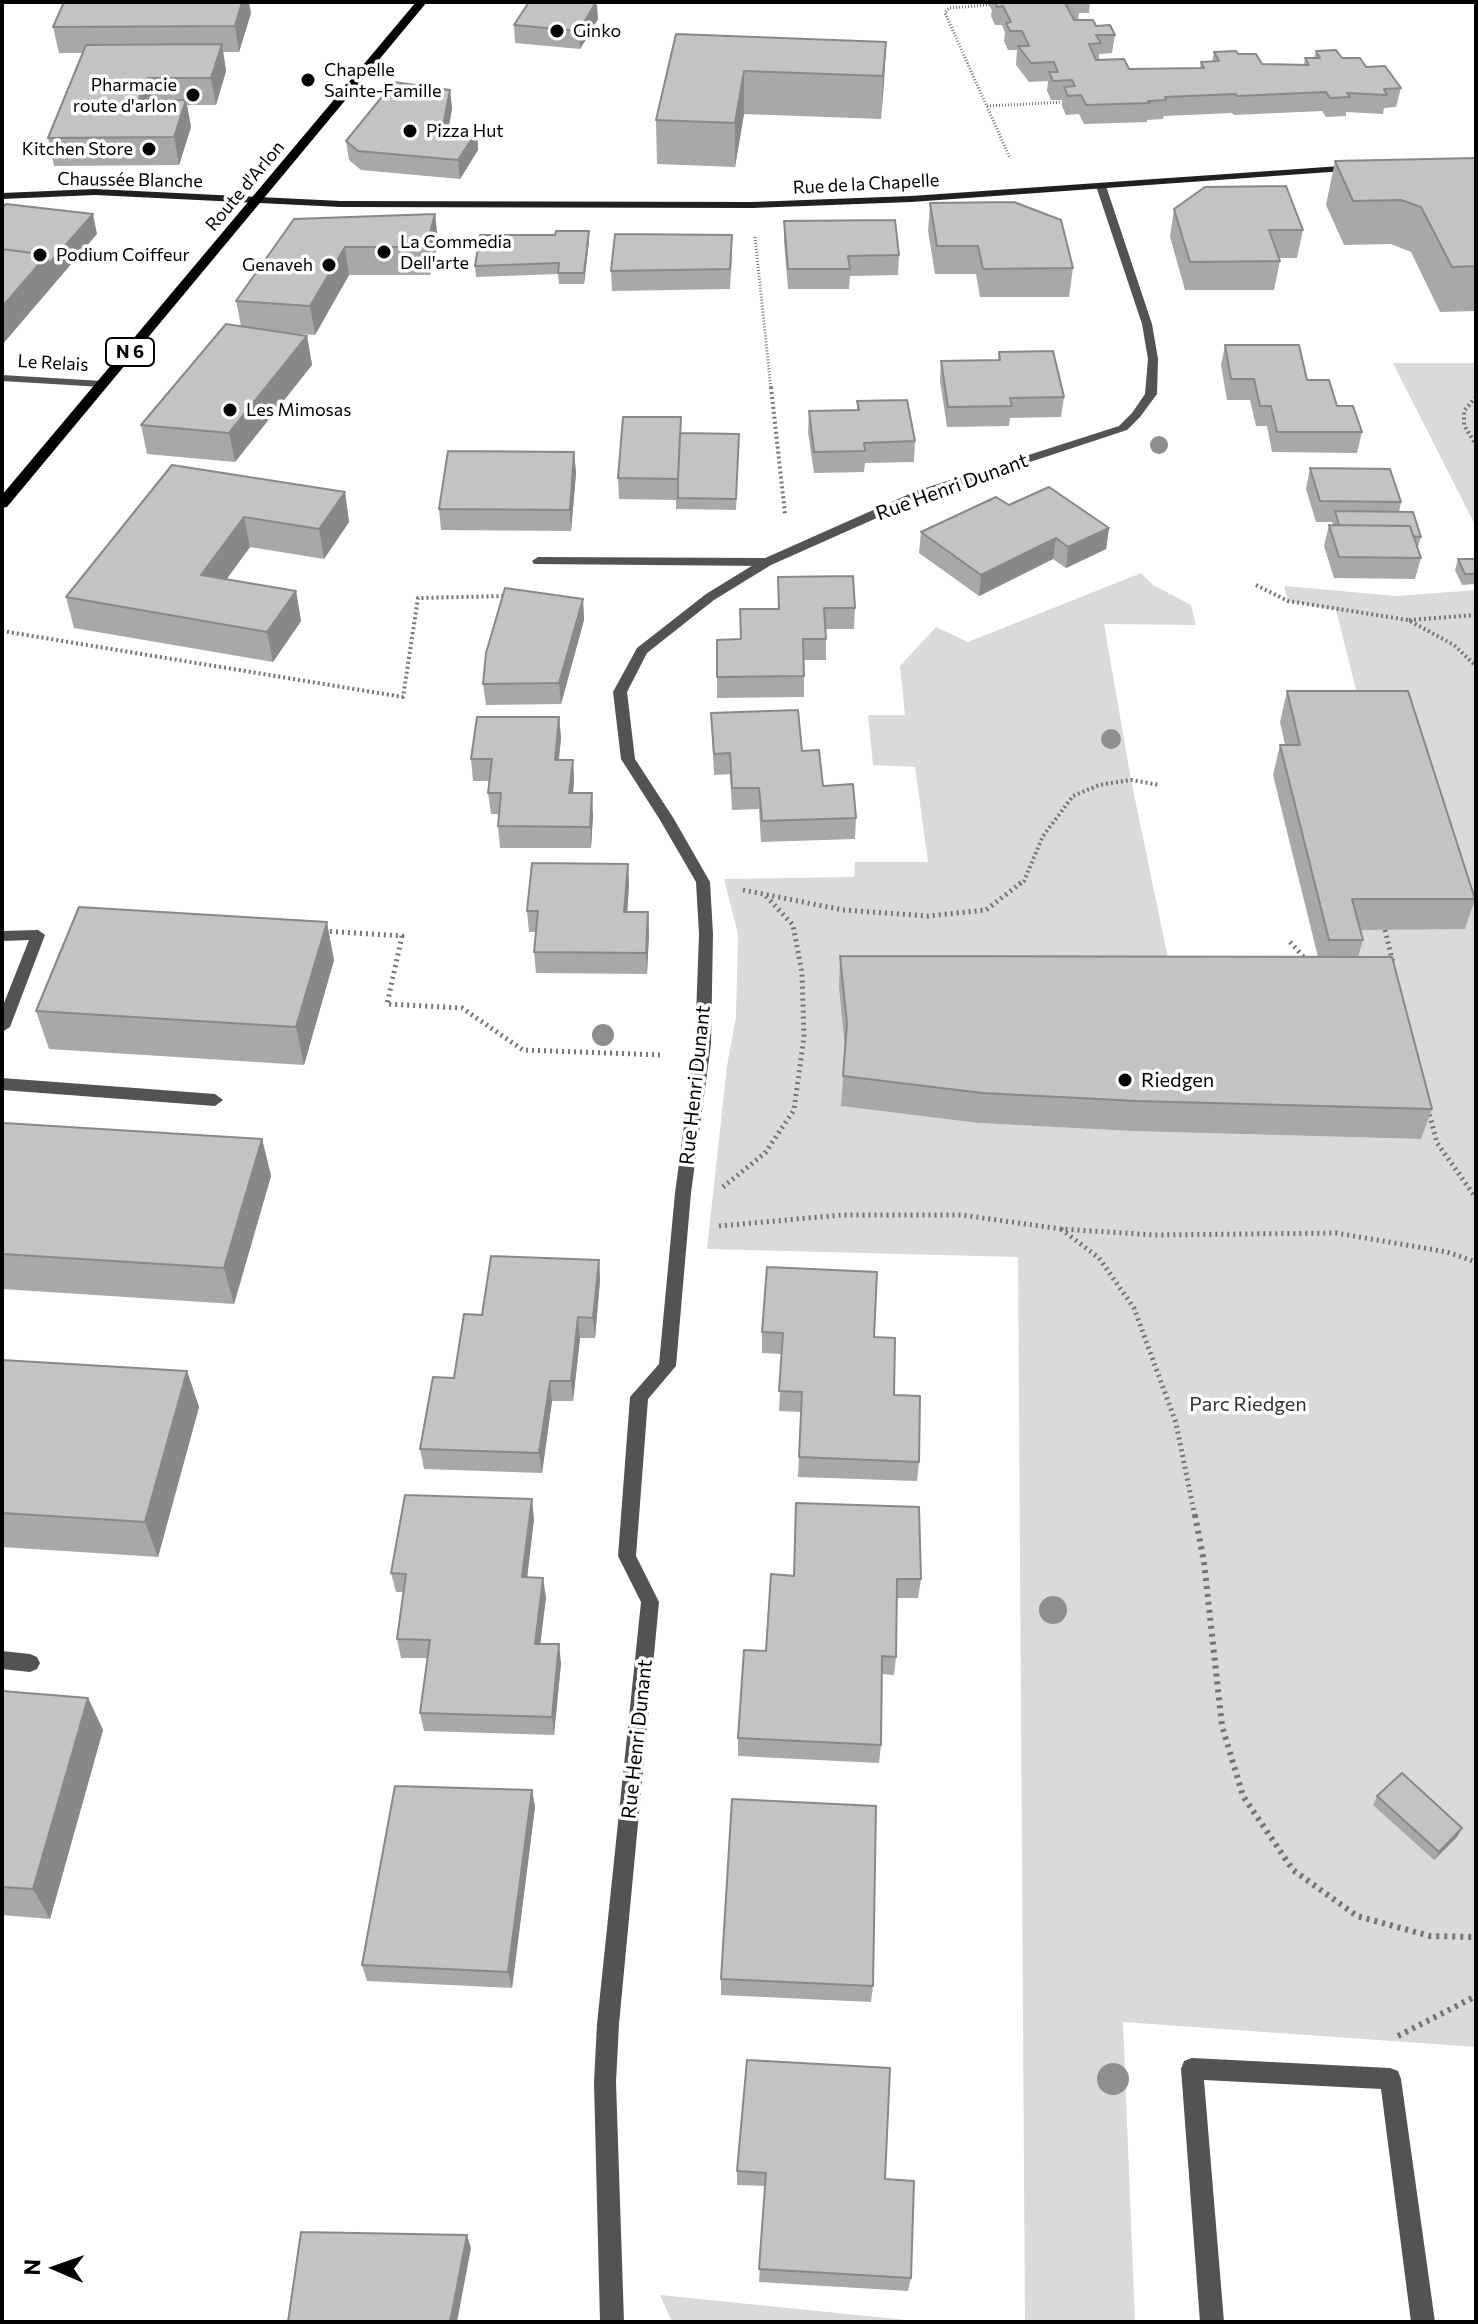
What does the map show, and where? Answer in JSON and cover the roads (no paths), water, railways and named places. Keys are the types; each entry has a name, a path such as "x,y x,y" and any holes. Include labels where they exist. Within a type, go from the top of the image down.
{"main road":[{"name":"Route d'Arlon","path":"2,504 422,2"},
{"name":"Rue de la Chapelle","path":"257,199 341,204 752,205 1025,192 1367,167"},
{"name":"Chaussée Blanche","path":"2,196 95,192 257,199"}],"street":[{"name":"Rue Henri Dunant","path":"612,2322 607,2195 607,2039 650,1602 627,1556 639,1397 667,1366 683,1193 703,1044 706,934 703,882 628,759 620,692 642,651 710,597 767,562 920,494 1123,428 1136,415 1151,394 1153,359 1147,324 1101,186"},
{"name":"Le Relais","path":"2,378 102,384"},
{"path":"538,561 767,562"},
{"path":"2,936 38,935 2,1027"},
{"path":"2,1084 215,1100"},
{"path":"2,1660 30,1663"},
{"path":"1212,2322 1192,2069 1390,2079 1423,2322"}],"place":[{"name":"Ginko","path":"557,31"},
{"name":"Chapelle Sainte-Famille","path":"308,80"},
{"name":"Pharmacie route d'arlon","path":"193,95"},
{"name":"Pizza Hut","path":"410,131"},
{"name":"Kitchen Store","path":"149,149"},
{"name":"La Commedia Dell'arte","path":"384,252"},
{"name":"Podium Coiffeur","path":"40,255"},
{"name":"Genaveh","path":"329,265"},
{"name":"Les Mimosas","path":"230,410"},
{"name":"Riedgen","path":"1125,1080"}],"park label":[{"name":"Parc Riedgen","path":"1248,1404"}]}
